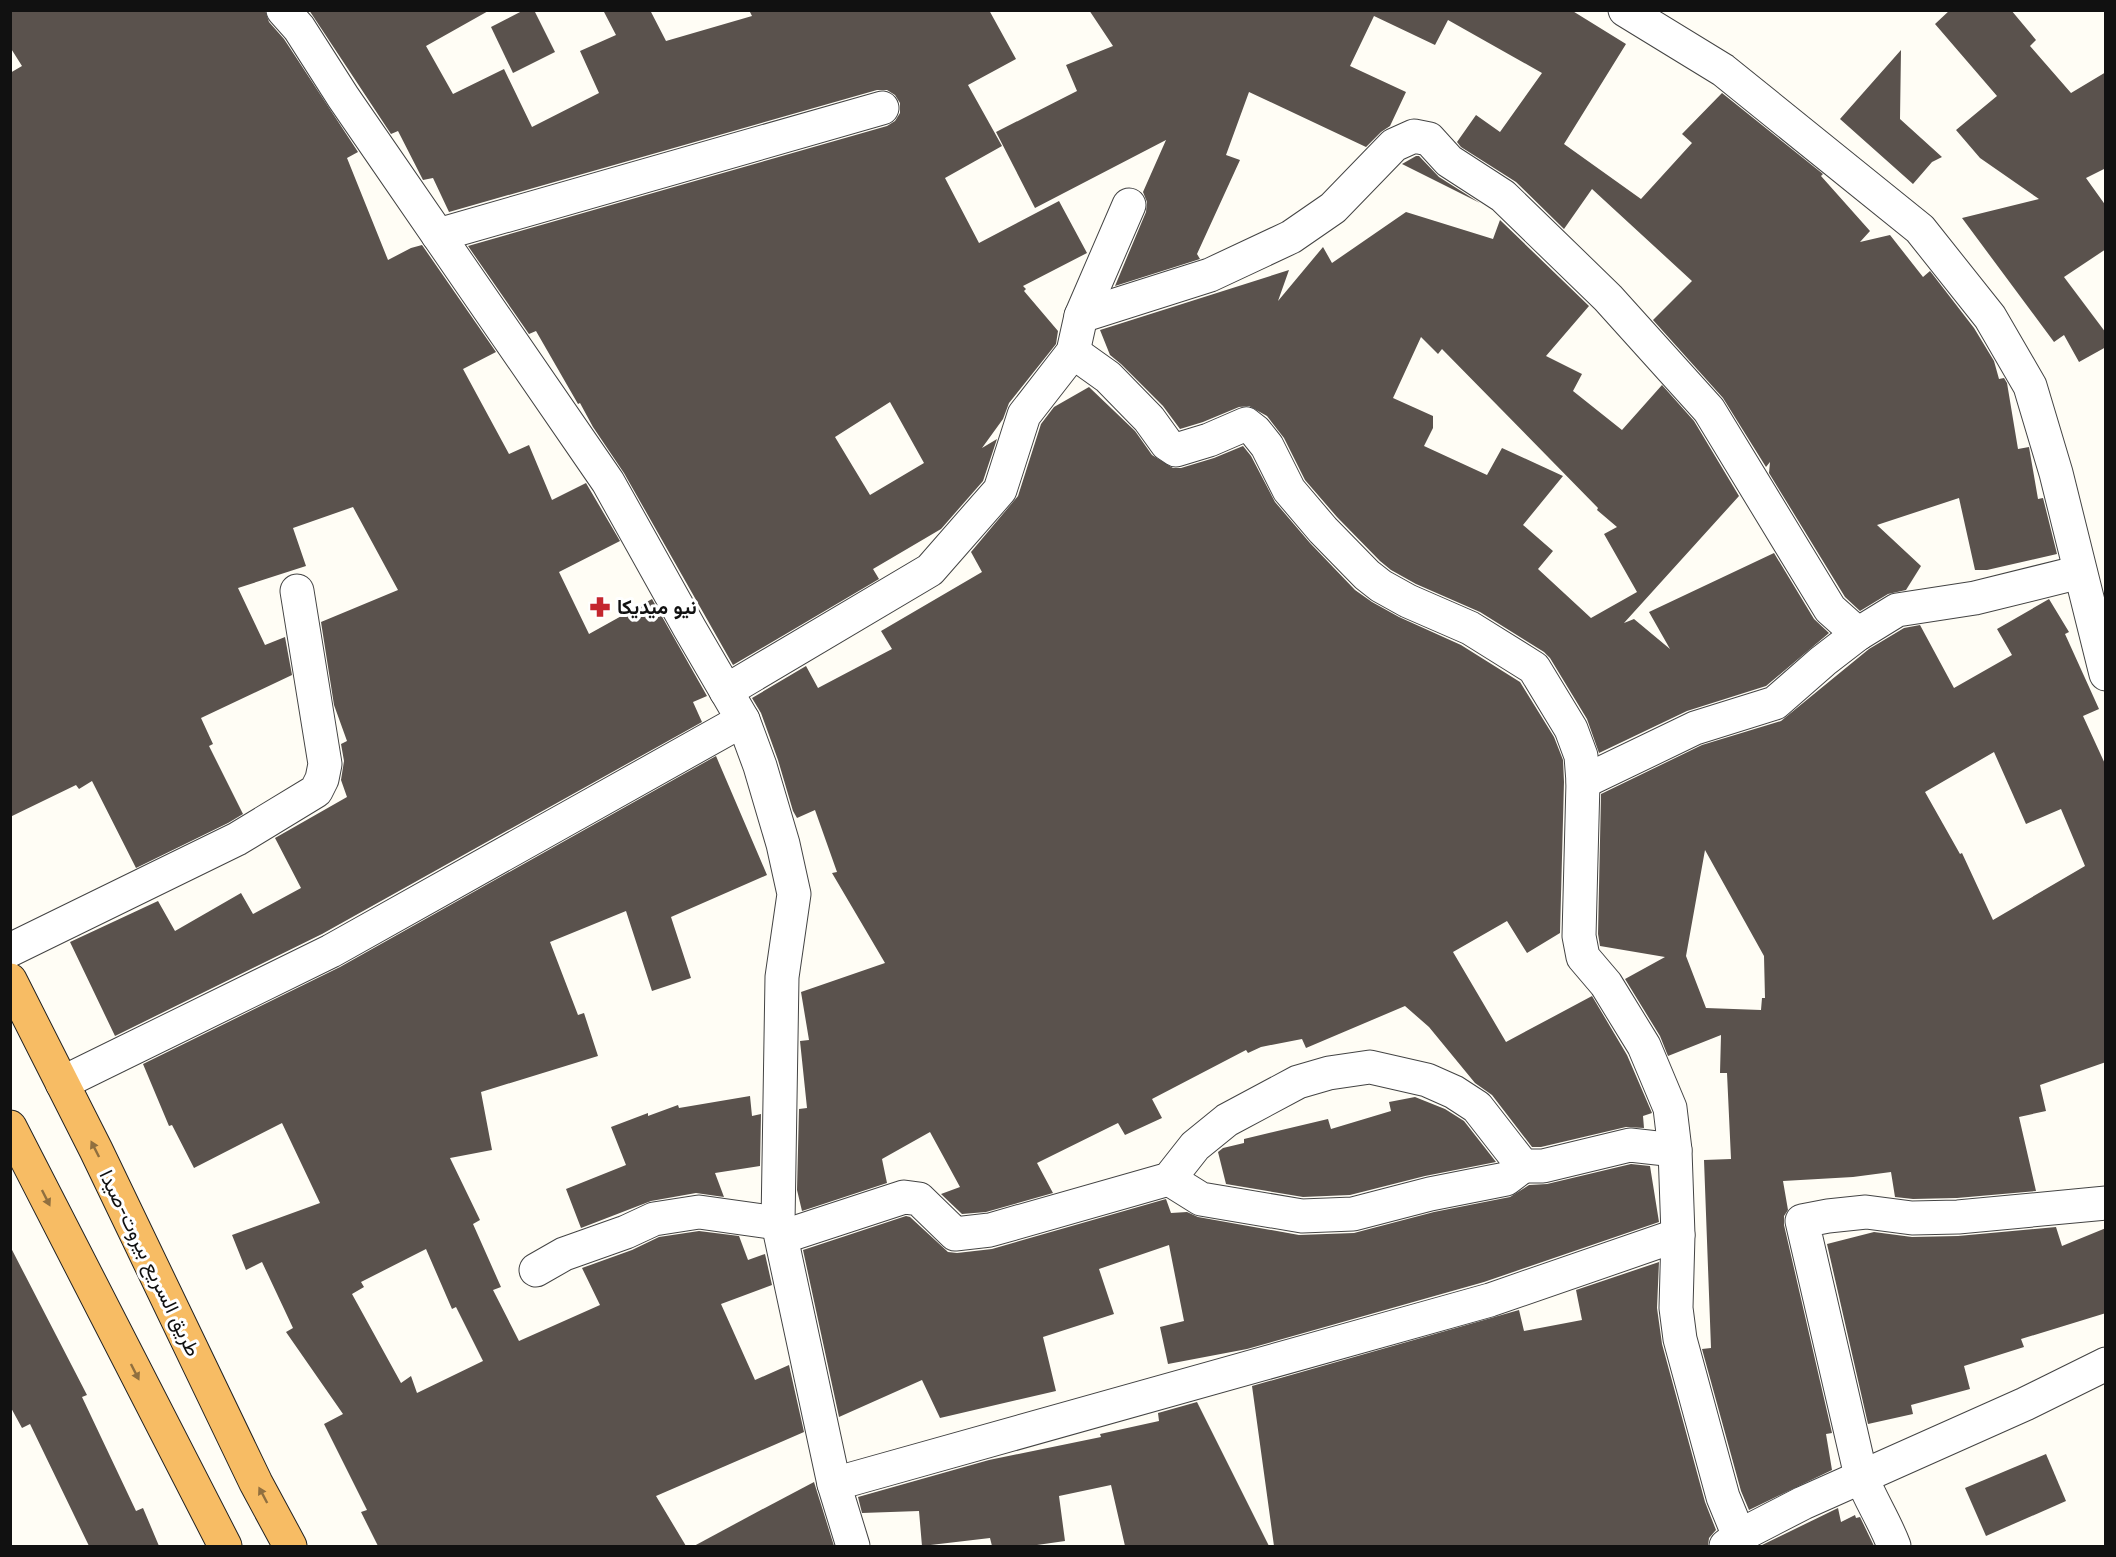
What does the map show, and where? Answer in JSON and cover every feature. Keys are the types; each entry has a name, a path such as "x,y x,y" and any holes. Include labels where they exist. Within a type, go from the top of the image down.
{"highway":[{"name":"طريق السريع بيروت-صيدا","path":"10,980 96,1150 256,1483 290,1546"},
{"path":"10,1127 225,1546"}],"street":[{"path":"283,10 299,28 343,97 608,482 744,720 783,844 794,894 782,977 780,1230 834,1484 853,1546"},
{"path":"1625,10 1723,70 1920,229 1990,317 2030,386 2056,473 2106,674"},
{"path":"438,235 882,108"},
{"path":"1081,315 1210,275 1292,237 1333,208 1394,145 1414,136 1429,139 1449,161 1503,196 1608,298 1709,410 1830,609 1858,634"},
{"path":"726,692 930,570 1000,490 1024,415 1074,352 1081,315 1129,205"},
{"path":"1074,352 1108,377 1149,419 1167,444 1176,450 1209,440 1246,424 1267,446 1289,490 1323,530 1367,575 1408,601 1470,628 1534,668 1571,729 1581,756 1583,782 1579,936 1582,957 1606,984 1644,1046 1670,1108 1675,1150 1676,1308 1680,1339 1733,1541 1803,1503 2025,1404 2106,1364"},
{"path":"1583,782 1695,728 1775,703 1822,660 1897,610 1974,598 2080,572"},
{"path":"10,950 237,839 316,791 322,779 325,764 297,591"},
{"path":"62,1083 332,951 744,720"},
{"path":"536,1270 564,1254 626,1232 654,1219 699,1212 780,1230 904,1197 919,1199 956,1234 990,1230 1169,1179 1195,1146 1227,1120 1298,1082 1329,1073 1370,1067 1427,1080 1477,1107 1523,1166"},
{"path":"1169,1179 1201,1199 1302,1216 1353,1214 1430,1194 1506,1179 1523,1166 1543,1166 1630,1144 1675,1150"},
{"path":"1894,1546 1885,1521 1871,1501 1861,1476 1802,1221 1866,1212 1912,1218 1958,1217 2106,1203"},
{"path":"834,1484 1490,1300 1677,1235"}],"building":[{"path":"10,10 265,10 269,22 284,39 358,152 347,158 388,260 422,245 496,352 463,369 509,454 529,445 552,500 586,483 620,541 559,572 589,634 652,599 707,696 693,702 702,722 322,934 115,1036 70,942 158,901 175,931 241,893 253,914 301,888 275,838 347,797 341,780 344,761 341,744 347,741 334,705 321,622 398,590 353,507 293,528 306,566 238,588 265,645 285,637 292,675 201,718 213,744 209,746 243,814 228,823 136,868 92,781 79,789 76,785 10,817 10,73 22,66 10,47"},
{"path":"309,10 490,10 426,46 453,94 504,69 532,127 599,93 580,51 616,35 603,10 650,10 666,41 752,16 749,10 989,10 1016,59 968,85 1002,146 945,178 979,243 1059,201 1087,253 1023,286 1026,289 1024,291 1058,331 1056,344 1009,403 1003,419 982,448 997,439 983,481 941,529 873,569 879,579 733,665 624,473 580,403 578,404 536,331 529,334 468,246 887,126 895,121 900,113 900,103 895,95 887,90 877,90 449,212 433,178 423,180 398,131 391,134","holes":["890,402 924,463 870,495 835,437"]},
{"path":"524,10 534,10 555,52 513,73 491,27"},
{"path":"1089,10 1571,10 1626,44 1564,144 1641,199 1692,143 1682,134 1722,93 1823,174 1821,176 1870,231 1860,242 1890,235 1923,277 1930,271 1974,328 1994,361 1999,379 2004,378 2007,383 2018,449 2029,447 2038,499 2043,498 2057,554 1987,570 1975,570 1959,498 1877,525 1921,566 1906,590 1888,594 1860,611 1845,597 1769,473 1770,462 1766,467 1723,398 1653,320 1692,281 1592,189 1564,229 1516,182 1461,147 1457,142 1476,115 1500,132 1542,73 1448,20 1435,45 1374,16 1350,66 1406,92 1390,126 1366,147 1249,92 1226,155 1240,160 1197,254 1200,259 1115,286 1146,212 1147,202 1143,192 1166,140 1035,208 996,132 1077,91 1066,65 1113,46"},
{"path":"1950,10 2011,10 2036,40 2030,46 2071,93 2106,72 2106,168 2086,178 2106,206 2106,249 2064,277 2106,333 2106,347 2079,362 2064,335 2054,342 1962,218 2039,199 1980,158 1956,130 1997,96 1935,24"},
{"path":"1901,50 1900,119 1942,157 1932,162 1913,184 1840,119"},
{"path":"1419,156 1439,177 1480,203 1402,164"},
{"path":"1406,212 1493,239 1500,220 1589,306 1546,356 1582,374 1573,391 1622,430 1662,385 1694,421 1739,496 1624,623 1634,619 1670,649 1649,612 1774,553 1814,619 1829,633 1766,686 1687,711 1599,753 1587,719 1550,658 1480,612 1416,584 1380,561 1305,480 1284,438 1267,416 1249,406 1239,407 1180,429 1163,406 1110,355 1100,330 1289,270 1278,301 1323,247 1332,263","holes":["1421,337 1438,354 1442,349 1598,508 1597,510 1617,527 1604,534 1637,592 1591,618 1538,569 1553,551 1523,525 1563,476 1502,448 1487,475 1424,446 1433,428 1433,416 1393,398"]},
{"path":"1089,387 1135,431 1152,455 1173,468 1181,468 1214,458 1243,446 1251,456 1275,502 1355,590 1399,617 1461,645 1520,682 1554,737 1563,760 1560,933 1527,953 1507,921 1453,952 1506,1042 1592,996 1627,1055 1652,1113 1643,1116 1644,1128 1626,1127 1541,1147 1532,1147 1492,1095 1475,1083 1429,1027 1405,1006 1306,1048 1302,1039 1261,1047 1248,1053 1246,1050 1152,1099 1162,1118 1125,1135 1118,1123 1037,1163 1053,1193 986,1212 962,1214 941,1194 960,1187 930,1132 882,1159 887,1183 802,1211 797,1190 799,1109 807,1108 800,1041 809,1040 801,992 885,963 832,873 837,872 815,810 797,818 793,811 761,713 752,698 806,666 818,688 892,649 881,631 982,572 971,552 1018,496 1041,424 1054,407"},
{"path":"2049,599 2069,632 2065,634 2099,709 2083,716 2106,766 2106,1062 2040,1085 2046,1111 2019,1117 2036,1191 1957,1198 1895,1197 1891,1172 1853,1177 1783,1181 1788,1210 1784,1216 1784,1225 1832,1433 1826,1434 1832,1470 1749,1510 1741,1491 1702,1349 1711,1348 1704,1160 1731,1159 1727,1073 1720,1073 1721,1035 1668,1056 1660,1036 1625,979 1665,957 1600,946 1598,934 1601,794 1702,745 1781,721 1869,649 1904,628 1920,625 1954,688 2012,655 1997,629","holes":["1994,752 2026,824 2061,809 2085,866 1993,920 1962,853 1960,854 1925,792","1705,850 1764,956 1765,998 1762,998 1761,1010 1706,1008 1686,956"]},
{"path":"716,756 767,875 671,917 691,978 652,991 626,911 550,942 578,1015 584,1013 598,1056 481,1092 492,1150 450,1158 480,1220 473,1224 501,1287 493,1290 519,1341 600,1305 582,1268 632,1250 659,1237 699,1231 739,1236 748,1260 765,1254 772,1285 721,1304 755,1380 789,1365 804,1432 656,1496 686,1546 378,1546 361,1512 367,1510 324,1424 343,1414 286,1332 293,1328 262,1262 246,1270 232,1235 320,1203 282,1123 194,1168 172,1125 169,1126 143,1064 340,967","holes":["426,1249 452,1309 456,1307 483,1361 417,1393 411,1376 401,1383 352,1294 364,1287 361,1282"]},
{"path":"750,1096 752,1116 761,1114 760,1166 715,1173 724,1197 696,1193 651,1201 581,1228 566,1189 626,1165 611,1127 678,1105 679,1108"},
{"path":"1415,1097 1445,1109 1464,1121 1496,1162 1425,1176 1350,1195 1303,1197 1226,1184 1218,1152 1223,1148 1244,1143 1244,1139 1328,1119 1331,1129 1391,1111 1389,1102"},
{"path":"1631,1164 1650,1166 1659,1222 1484,1282 1247,1349 1168,1364 1160,1327 1184,1321 1169,1245 1099,1269 1114,1314 1043,1337 1056,1391 940,1418 922,1380 839,1417 803,1250 906,1216 910,1217 948,1252 992,1249 1166,1199 1171,1213 1187,1212 1198,1217 1299,1235 1354,1233 1434,1212 1510,1197 1529,1185 1547,1184"},
{"path":"2056,1227 2062,1246 2106,1228 2106,1313 2021,1339 2024,1347 1964,1366 1970,1389 1911,1405 1913,1414 1868,1424 1827,1244 1874,1232 1912,1237 1958,1236"},
{"path":"10,1246 87,1395 82,1397 136,1511 143,1508 159,1546 89,1546 30,1424 22,1428 10,1406"},
{"path":"1659,1262 1657,1308 1662,1344 1705,1502 1716,1530 1709,1538 1708,1546 1274,1546 1252,1386 1519,1310 1524,1331 1582,1320 1576,1290"},
{"path":"1197,1402 1269,1546 1125,1546 1111,1485 1059,1496 1065,1541 1030,1546 992,1546 990,1538 922,1546 919,1511 862,1513 858,1497 989,1460 1101,1437 1100,1434 1159,1421 1158,1413"},
{"path":"2046,1454 2066,1501 1986,1536 1965,1488"},
{"path":"814,1482 834,1546 694,1546 759,1511"},
{"path":"1838,1508 1841,1522 1855,1515 1856,1518 1860,1517 1874,1546 1760,1546"}],"place":[{"name":"نيو ميديكا","path":"600,607"}]}
